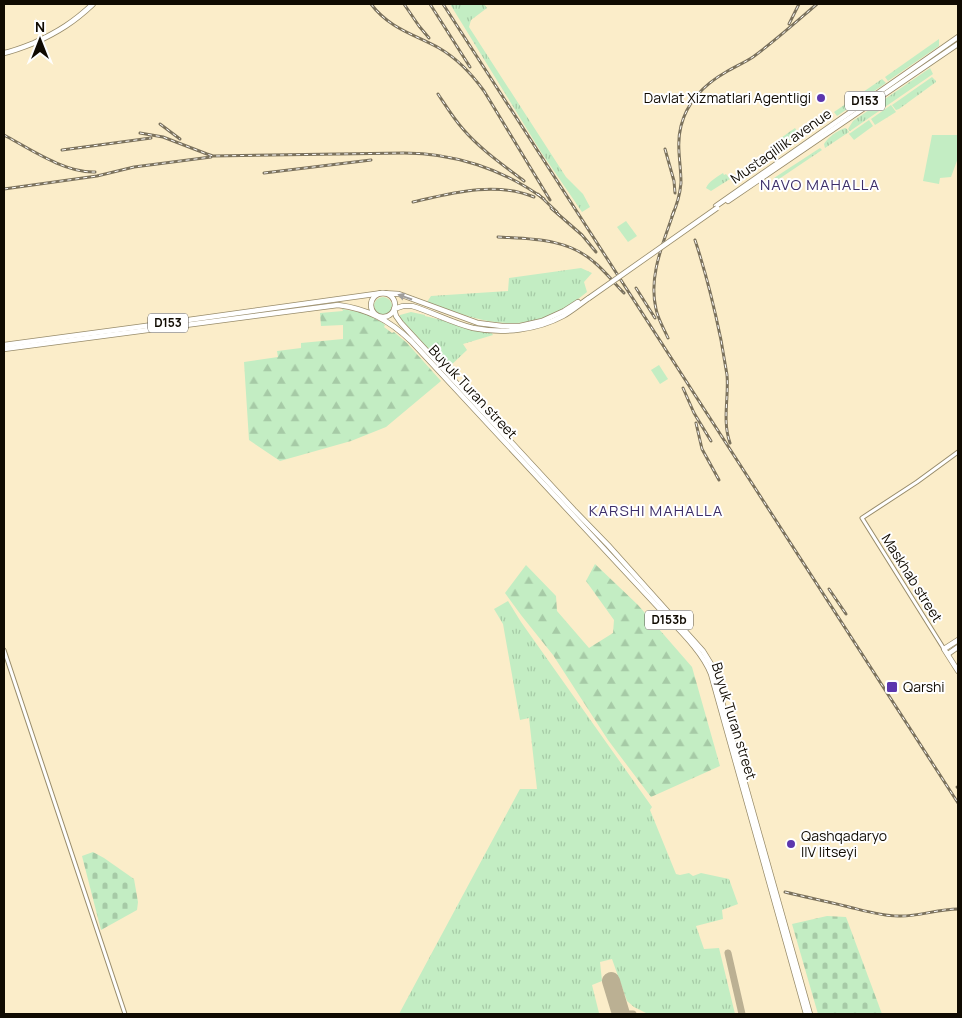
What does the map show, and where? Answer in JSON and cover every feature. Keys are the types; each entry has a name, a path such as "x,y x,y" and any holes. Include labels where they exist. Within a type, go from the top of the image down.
{"main road":[{"path":"4,53 14,51 52,35 77,19 93,4"},
{"name":"Mustaqillik avenue","path":"588,297 930,59 958,37"},
{"name":"Mustaqillik avenue","path":"930,59 958,44"},
{"path":"377,316 372,311 370,303 374,296 382,293 389,295 394,301 394,309"},
{"name":"D153","path":"4,345 382,293 399,294 478,323 520,326 542,321 588,297"},
{"name":"D153","path":"4,349 332,306 351,307 384,318 393,312 394,309 412,306 474,328 510,330 538,326 555,320 588,297"},
{"name":"Buyuk Turan street","path":"394,309 397,318 696,649 708,668 806,1014"},
{"name":"Buyuk Turan street","path":"377,316 391,324 411,341 570,510 608,545 703,651 711,664 719,691 810,1014"},
{"path":"958,640 944,649 958,671"},
{"path":"948,654 958,647"}],"street":[{"name":"Maskhab street","path":"944,649 862,518 958,452"},
{"path":"4,650 125,1014"}],"green space":[{"path":"450,4 484,4 487,8 471,20 469,27 566,177 583,194 590,207 582,212 541,152"},
{"path":"939,39 939,46 888,81 885,77"},
{"path":"930,68 933,74 850,131 848,129 853,121"},
{"path":"932,77 936,82 896,110 892,105"},
{"path":"882,79 886,83 837,116 834,112"},
{"path":"891,105 896,112 875,125 871,119"},
{"path":"869,120 873,126 854,140 849,134"},
{"path":"795,128 799,134 774,149 771,145"},
{"path":"845,128 849,132 825,148 824,144 828,139"},
{"path":"932,135 958,135 958,158 951,177 940,178 939,184 923,181"},
{"path":"820,148 822,150 776,181 774,178"},
{"path":"723,173 730,179 711,191 706,188 711,181"},
{"path":"626,221 637,236 628,242 617,227"},
{"path":"581,268 592,273 584,282 587,292 562,310 542,319 509,323 492,322 459,314 427,302 431,296 508,291 509,278"},
{"path":"379,297 387,297 392,302 390,313 379,315 374,310 374,302"},
{"path":"342,309 365,313 383,323 384,327 392,333 394,332 407,343 441,381 386,427 351,441 280,461 249,440 244,362 278,357 277,351 301,348 301,343 343,339 343,325 321,326 320,313 343,311"},
{"path":"411,312 491,332 493,335 463,344 467,350 447,369 400,318 400,315"},
{"path":"659,365 668,379 660,384 651,370"},
{"path":"595,564 638,605 692,667 720,766 651,797 608,740 553,655 505,593 526,565 556,596 557,611 589,648 613,633 614,620 586,581"},
{"path":"508,601 652,807 650,810 676,874 689,873 693,876 701,873 729,879 738,904 722,910 723,919 696,926 704,949 719,948 735,1014 648,1014 627,1001 612,959 600,962 602,981 592,985 599,1013 601,1014 399,1014 520,789 537,789 529,718 520,720 503,624 494,609"},
{"path":"93,852 134,879 138,902 137,910 101,930 82,856"},
{"path":"827,916 846,917 882,1014 818,1014 792,924"}],"taxiway":[{"path":"728,953 742,1014"}],"runway":[{"path":"611,981 621,1014"}],"railway":[{"path":"371,4 394,25 446,52 469,72 484,91 550,200"},
{"path":"404,4 429,38"},
{"path":"430,4 470,67"},
{"path":"443,4 958,803"},
{"path":"789,24 799,4"},
{"path":"672,216 678,200 681,183 679,147 681,126 692,102 711,82 753,57 817,4"},
{"path":"438,94 456,121 470,136 524,181"},
{"path":"160,124 180,139"},
{"path":"140,133 163,137 213,156 404,153 441,156 495,171 528,188 544,199"},
{"path":"4,135 36,153 72,169 95,172"},
{"path":"62,150 151,138"},
{"path":"665,149 674,181 675,193"},
{"path":"4,189 97,176 134,167 211,157"},
{"path":"264,173 371,160"},
{"path":"413,202 458,192 489,189 519,192 534,197"},
{"path":"538,194 557,212"},
{"path":"551,208 582,235 596,252"},
{"path":"668,338 657,313 654,284 658,259 674,211"},
{"path":"498,237 548,241 572,248 594,262 624,293"},
{"path":"695,240 710,290 721,340 727,375 726,426 730,443"},
{"path":"636,288 655,318"},
{"path":"683,388 694,413 711,441"},
{"path":"696,423 702,449 719,480"},
{"path":"829,589 846,614"},
{"path":"785,892 891,916 958,909"}],"place":[{"name":"Davlat Xizmatlari Agentligi","path":"821,98"},
{"name":"Qarshi","path":"892,687"},
{"name":"Qashqadaryo IIV litseyi","path":"791,844"}],"district":[{"name":"NAVO MAHALLA","path":"820,185"},
{"name":"KARSHI MAHALLA","path":"656,511"}]}
